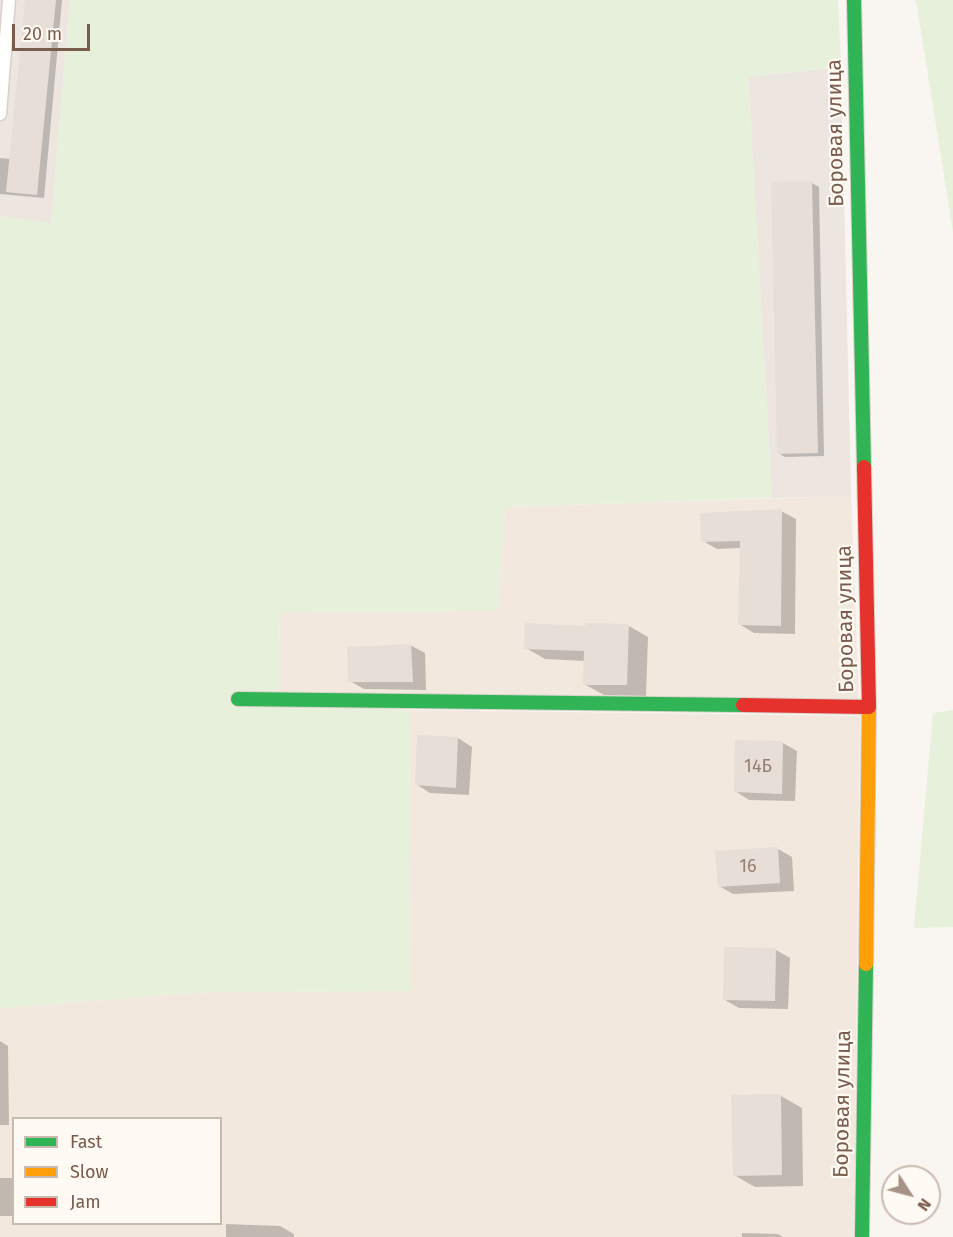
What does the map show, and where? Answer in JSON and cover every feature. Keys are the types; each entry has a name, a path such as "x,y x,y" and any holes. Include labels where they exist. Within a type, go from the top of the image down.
{"street":[{"name":"Боровая улица","path":"854,0 868,707 862,1237"},
{"path":"238,699 868,707"}],"lane":[{"path":"0,114 9,0"}],"shaded area":[{"path":"0,0 70,0 51,224 0,216"},
{"path":"841,67 851,496 772,498 748,77"},
{"path":"851,496 859,703 278,696 280,612 498,611 505,507"},
{"path":"409,710 860,716 854,1237 0,1237 0,1008 210,992 411,991"}],"green space":[{"path":"70,0 838,0 841,67 748,77 772,498 505,507 498,611 280,612 278,696 409,710 411,991 210,992 0,1008 0,216 51,223"},
{"path":"916,0 953,0 953,232"},
{"path":"953,710 953,927 914,928 933,713"}],"building":[{"path":"25,0 56,0 37,195 6,192"},
{"path":"812,181 818,453 777,454 771,182"},
{"path":"782,509 781,626 738,625 740,541 701,542 700,513"},
{"path":"525,623 585,626 585,623 629,624 627,685 583,685 584,651 524,649"},
{"path":"411,644 413,682 348,682 347,647"},
{"path":"417,735 458,737 456,788 415,785"},
{"path":"735,740 783,741 782,794 734,792"},
{"path":"778,847 780,883 718,887 715,851"},
{"path":"724,947 776,948 775,1001 723,1000"},
{"path":"781,1094 782,1175 733,1176 731,1095"}],"traffic: fast":[{"path":"854,0 864,467"},
{"path":"238,699 743,705"},
{"path":"862,1237 866,964"}],"traffic: slow":[{"path":"866,964 869,707"}],"traffic: jam":[{"path":"864,467 869,707"},
{"path":"743,705 869,707"}]}
